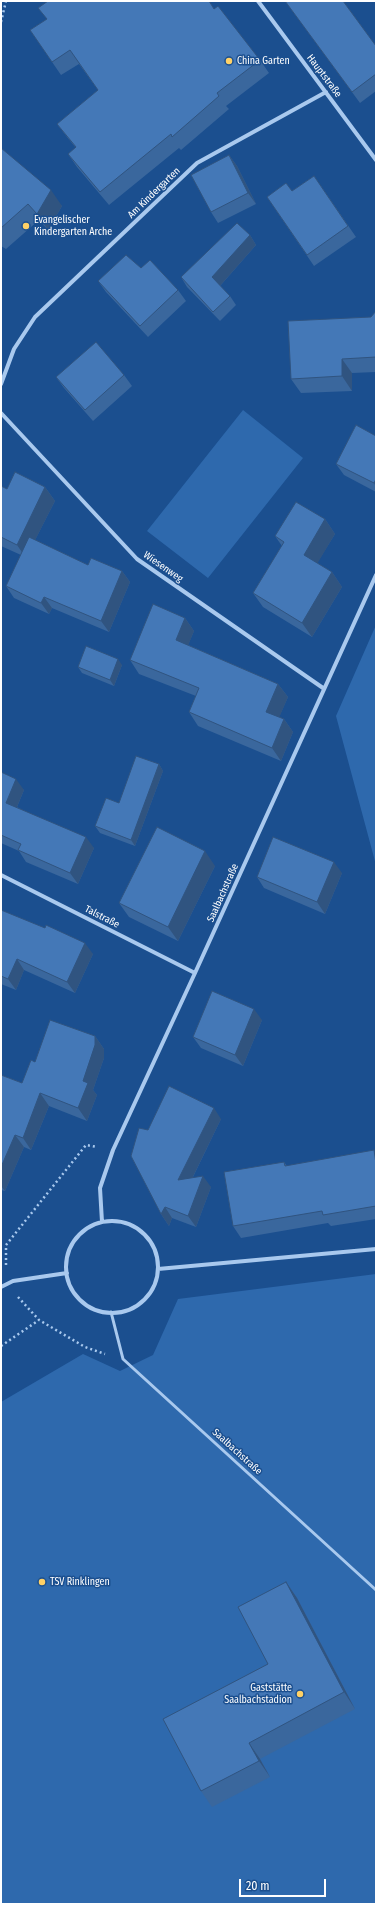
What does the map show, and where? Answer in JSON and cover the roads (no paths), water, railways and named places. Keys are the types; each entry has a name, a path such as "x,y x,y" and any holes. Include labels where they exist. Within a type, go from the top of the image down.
{"street":[{"name":"Hauptstraße","path":"258,1 376,160"},
{"name":"Am Kindergarten","path":"1,384 14,349 35,317 197,163 326,92"},
{"name":"Wiesenweg","path":"1,413 137,559 323,688"},
{"name":"Saalbachstraße","path":"102,1222 100,1188 113,1150 376,575"},
{"name":"Talstraße","path":"1,875 195,973"},
{"path":"116,1221 129,1224 141,1232 151,1242 156,1255 158,1269 155,1283 148,1295 138,1305 125,1311 111,1312 99,1311 87,1305 77,1296 70,1285 67,1273 69,1253 78,1235 89,1227 102,1222 116,1221"},
{"path":"158,1269 376,1249"},
{"path":"1,1287 13,1281 67,1273"}],"lane":[{"name":"Saalbachstraße","path":"111,1312 122,1359 376,1590"}],"place":[{"name":"China Garten","path":"229,61"},
{"name":"Evangelischer Kindergarten Arche","path":"26,226"},
{"name":"TSV Rinklingen","path":"42,1582"},
{"name":"Gaststätte Saalbachstadion","path":"300,1694"}]}
